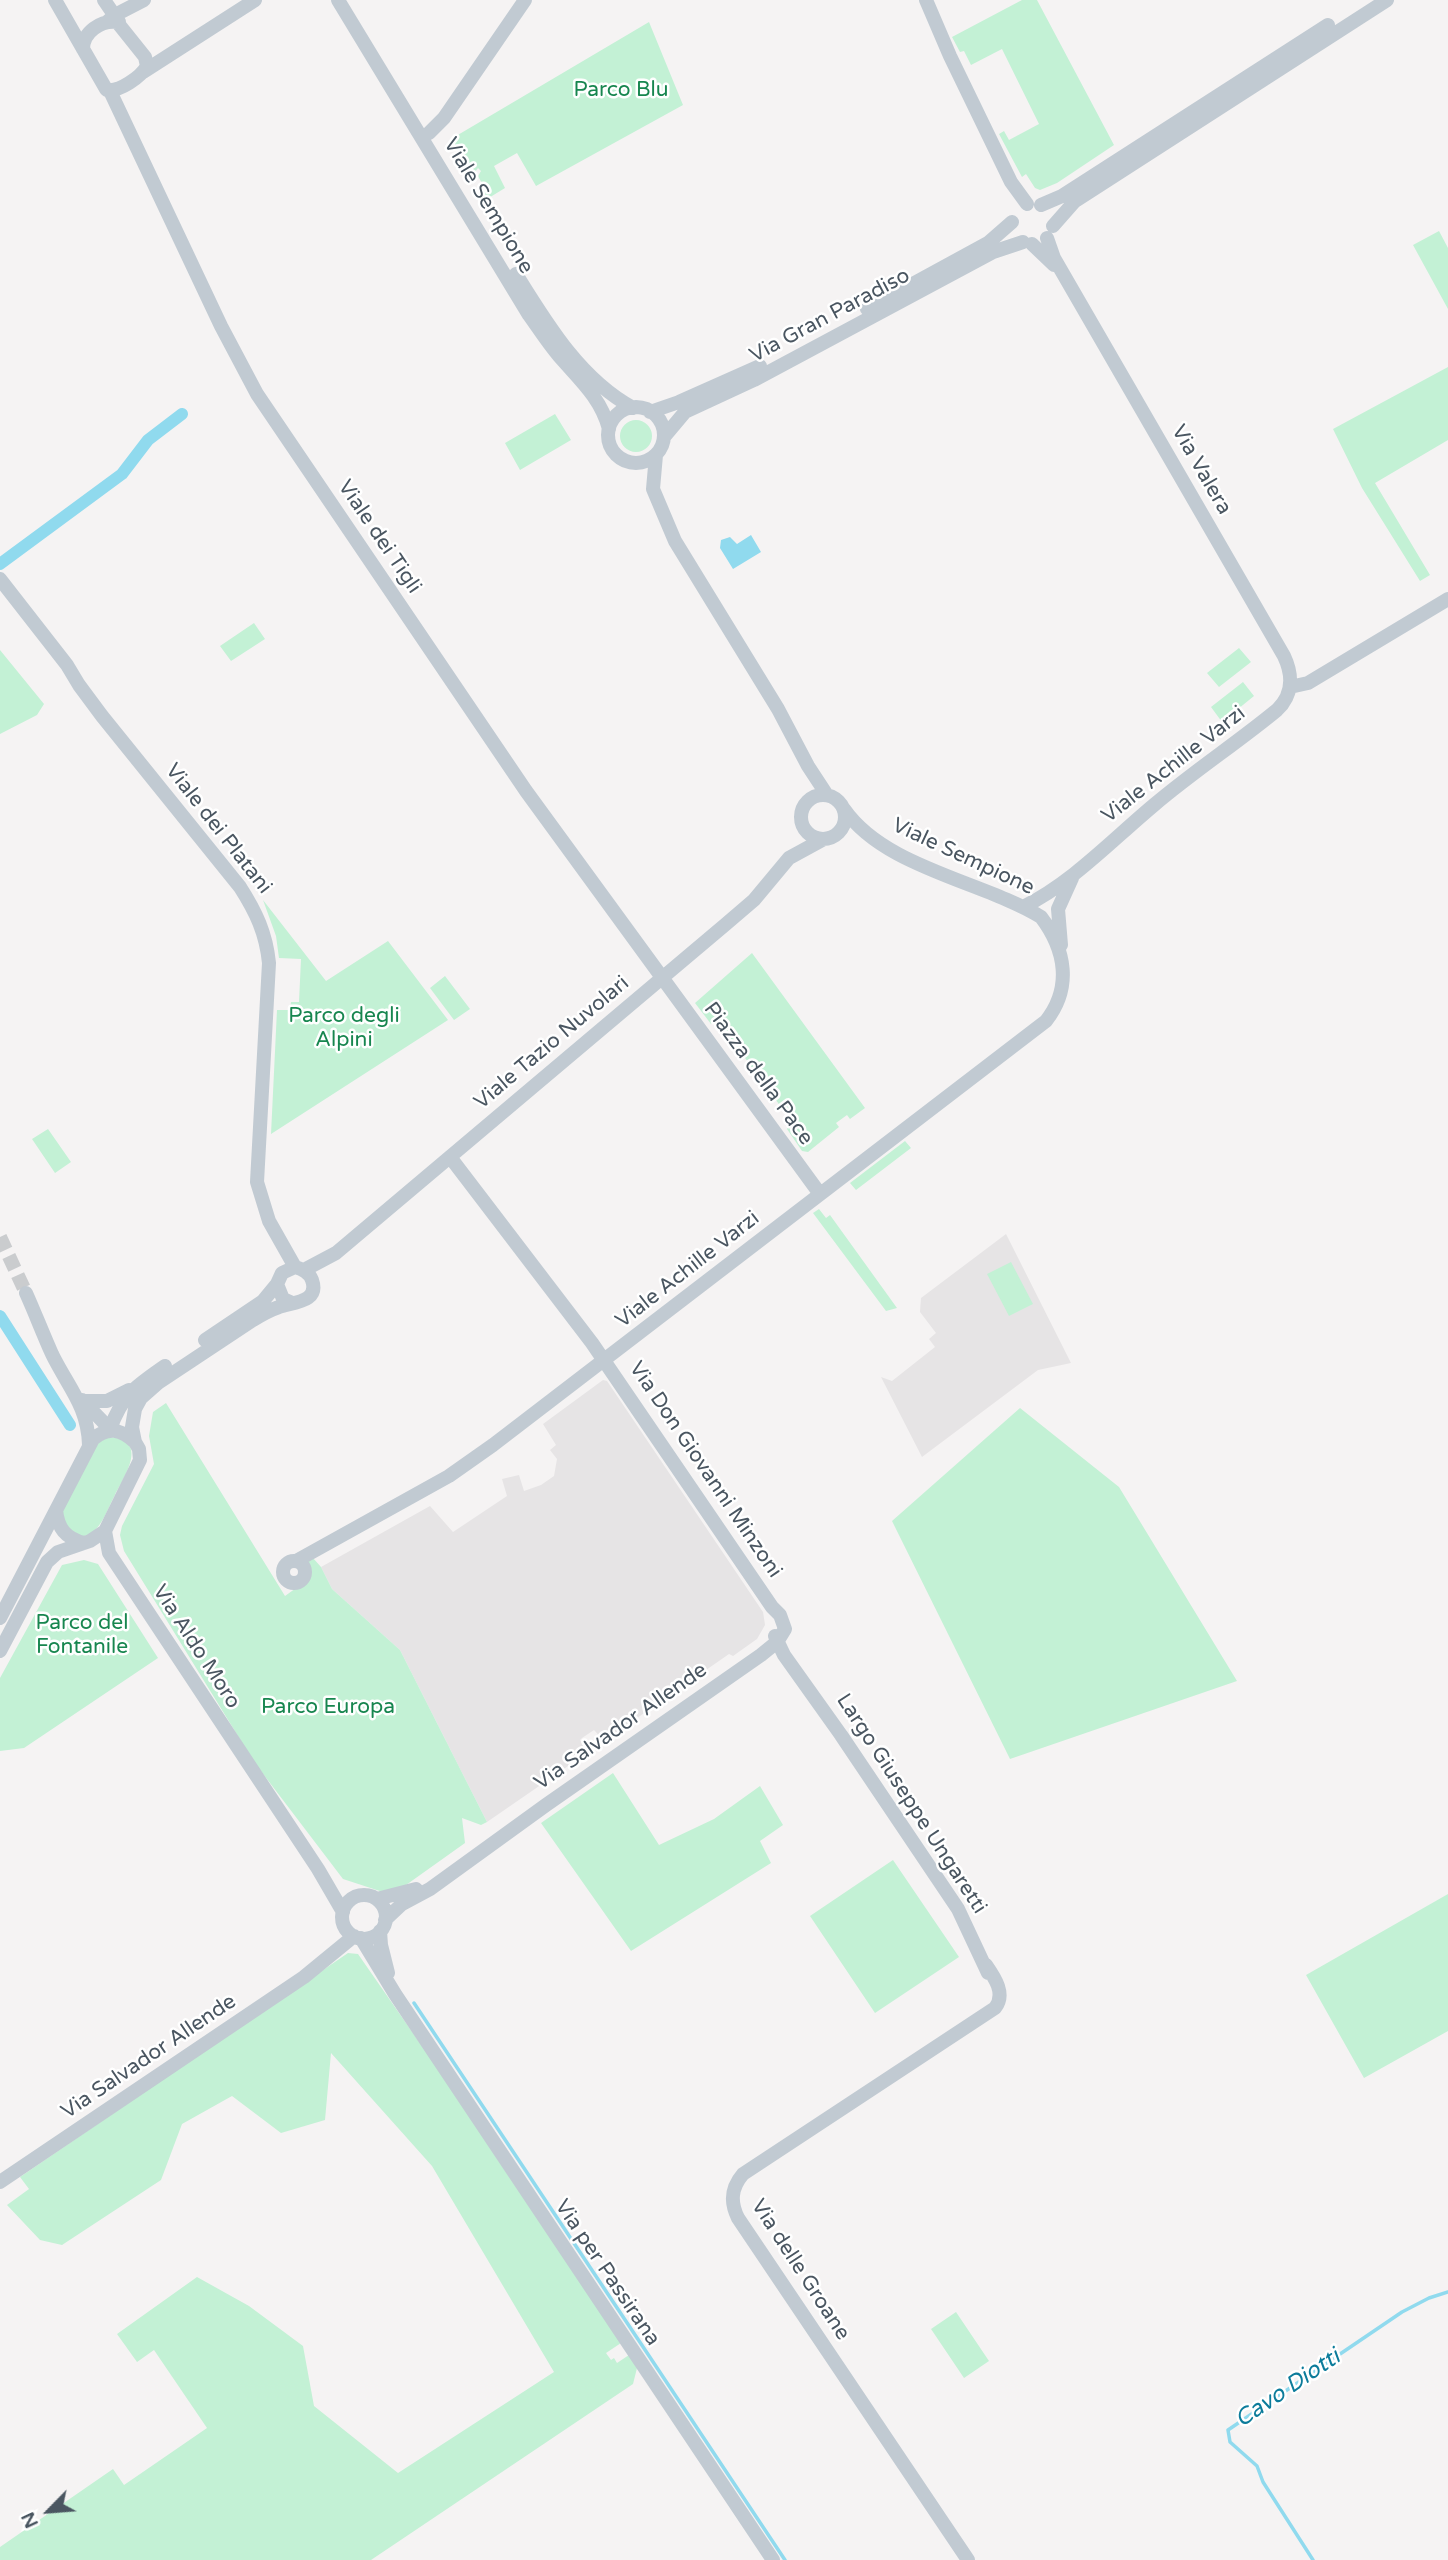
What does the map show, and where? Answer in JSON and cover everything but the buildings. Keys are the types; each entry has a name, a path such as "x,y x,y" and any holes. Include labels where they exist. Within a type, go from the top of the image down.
{"street":[{"name":"Viale dei Tigli","path":"55,0 106,89 110,91 250,384 526,791 661,978"},
{"path":"104,0 114,20 145,57 147,66 143,72"},
{"path":"83,49 86,36 144,0"},
{"path":"110,91 255,0"},
{"name":"Viale Sempione","path":"338,0 529,315 551,346 596,397 606,416 609,429"},
{"name":"Viale Sempione","path":"347,0 547,323 604,390 633,408"},
{"path":"429,133 444,118 525,0"},
{"path":"926,0 1024,210"},
{"name":"Via Gran Paradiso","path":"650,412 750,372 988,243 1024,210 1062,196 1368,0"},
{"path":"1050,232 1075,201 1387,0"},
{"name":"Via Valera","path":"1066,278 1028,243 1016,236 1024,210 1050,213 1054,258 1066,278 1284,656 1290,671 1290,687"},
{"name":"Via Gran Paradiso","path":"664,437 685,412 754,380 993,252 1028,243 1050,232"},
{"path":"653,489 656,455 664,437 661,422 650,412 633,408 618,414 609,429 613,450 631,463 653,489 675,541 778,709 808,766 827,795 837,800 844,809 845,822 839,834 822,840 809,835 802,824 802,811 809,800 808,766"},
{"path":"631,463 640,463 656,455"},
{"name":"Viale dei Platani","path":"0,579 67,665 91,701 240,887 259,918 266,941 269,966 257,1182 264,1211 294,1275"},
{"path":"1290,687 1308,683 1448,599"},
{"name":"Viale Achille Varzi","path":"1023,907 1077,871 1174,788 1277,710 1290,687"},
{"path":"809,800 827,795"},
{"name":"Viale Sempione","path":"844,809 867,834 911,860 1041,917"},
{"name":"Viale Tazio Nuvolari","path":"0,1618 89,1445 100,1432 110,1429 118,1409 135,1387 263,1301 294,1275 336,1253 450,1157 754,900 789,858 802,824"},
{"name":"Viale Sempione","path":"839,834 867,834"},
{"name":"Viale Tazio Nuvolari","path":"789,858 822,840"},
{"name":"Viale Achille Varzi","path":"296,1561 461,1468 1046,1021 1061,996 1063,971 1058,909 1066,888 1077,871"},
{"path":"1041,917 1058,909"},
{"name":"Viale Achille Varzi","path":"1041,917 1049,929 1063,971"},
{"name":"Piazza della Pace","path":"661,978 820,1194"},
{"name":"Via Don Giovanni Minzoni","path":"450,1157 604,1360 772,1607 778,1637"},
{"path":"0,1651 47,1562 58,1552 87,1542 105,1531 136,1471 140,1454 135,1442 133,1417 141,1398 148,1390 253,1320 269,1311 308,1298 312,1293 294,1275 283,1298 292,1303"},
{"path":"26,1293 53,1355 79,1396 110,1429 120,1431 135,1442"},
{"path":"79,1396 107,1401 135,1387"},
{"path":"79,1396 89,1445"},
{"path":"56,1510 62,1531 71,1539 87,1542"},
{"name":"Via Aldo Moro","path":"105,1531 109,1553 318,1869 343,1918"},
{"name":"Via Aldo Moro","path":"87,1542 109,1553"},
{"name":"Via Salvador Allende","path":"383,1925 402,1904 430,1889 751,1662 778,1637"},
{"name":"Largo Giuseppe Ungaretti","path":"778,1637 795,1668 958,1909 996,1982 997,1996"},
{"name":"Via Aldo Moro","path":"318,1869 355,1897"},
{"name":"Via Salvador Allende","path":"377,1899 417,1889 447,1877"},
{"path":"366,1895 377,1899 384,1908 383,1925 371,1937 357,1937 343,1918 345,1906 355,1897 366,1895"},
{"name":"Via Salvador Allende","path":"321,1963 343,1918"},
{"name":"Via per Passirana","path":"383,1925 386,1968 406,2009"},
{"name":"Via Salvador Allende","path":"0,2182 304,1977 357,1937"},
{"name":"Via per Passirana","path":"357,1937 773,2560"},
{"name":"Via delle Groane","path":"968,2560 738,2218 732,2194 743,2174 988,2013 995,2008 997,1996"}],"shaded area":[{"path":"1006,1234 1071,1363 1038,1370 922,1457 881,1377 892,1381 935,1347 929,1339 936,1333 920,1312 921,1298"},
{"path":"603,1380 607,1381 763,1612 765,1625 757,1639 733,1656 729,1654 604,1741 594,1730 582,1738 580,1740 587,1753 487,1822 400,1650 332,1589 321,1567 430,1506 453,1532 507,1496 502,1479 519,1475 524,1491 541,1485 554,1476 557,1459 550,1450 556,1445 543,1424"}],"green space":[{"path":"1022,0 1037,0 1114,145 1057,183 1040,190 1035,188 1026,174 1022,177 999,134 1004,131 1009,140 1039,124 1002,49 971,65 952,37"},
{"name":"Parco Blu","path":"649,22 683,105 536,186 517,153 494,166 505,188 487,199 478,176 481,171 478,168 475,172 469,170 451,139"},
{"path":"1439,231 1448,248 1448,309 1413,245"},
{"path":"1448,367 1448,440 1375,483 1430,575 1420,581 1362,488 1333,429"},
{"path":"555,414 571,440 520,470 505,443"},
{"path":"636,420 647,425 652,436 647,447 636,452 625,447 620,436 625,425"},
{"path":"254,623 265,639 231,661 220,646"},
{"path":"1239,648 1251,662 1219,687 1207,673"},
{"path":"0,650 44,704 37,715 0,734"},
{"path":"1243,682 1254,696 1222,722 1211,707"},
{"name":"Parco degli Alpini","path":"263,900 326,981 388,941 448,1020 271,1134 277,1010 290,1010 291,1002 299,1002 301,959 279,958 276,936"},
{"path":"752,953 865,1108 850,1119 847,1115 836,1123 839,1127 808,1152 802,1151 787,1129 792,1122 718,1021 711,1024 695,1003"},
{"path":"445,976 470,1009 454,1020 430,988"},
{"path":"48,1129 71,1162 55,1173 32,1139"},
{"path":"905,1141 911,1148 856,1190 850,1183"},
{"path":"819,1209 826,1218 830,1215 897,1308 886,1311 813,1213"},
{"path":"1011,1262 1033,1304 1009,1316 987,1274"},
{"name":"Parco Europa","path":"166,1403 285,1596 310,1578 307,1562 313,1558 321,1567 332,1589 400,1650 487,1822 481,1825 462,1818 465,1843 392,1895 343,1879 254,1762 124,1551 120,1535 122,1526 154,1464 149,1436 153,1412"},
{"path":"1020,1408 1119,1487 1237,1681 1010,1759 892,1521"},
{"path":"108,1437 121,1439 128,1444 131,1459 102,1522 93,1532 82,1537 67,1529 62,1512 98,1443"},
{"name":"Parco del Fontanile","path":"84,1560 98,1564 158,1658 24,1748 0,1751 0,1678 62,1565"},
{"path":"613,1773 659,1845 714,1819 760,1786 783,1825 760,1841 771,1863 631,1951 541,1823"},
{"path":"893,1860 959,1957 875,2013 810,1916"},
{"path":"1448,1894 1448,2031 1364,2078 1306,1975"},
{"path":"348,1953 358,1954 456,2095 621,2343 606,2353 617,2363 629,2355 637,2368 633,2384 371,2560 0,2560 0,2547 113,2469 124,2485 207,2428 154,2350 137,2362 117,2334 197,2277 249,2306 303,2346 314,2406 398,2473 554,2372 432,2166 331,2053 325,2120 281,2133 232,2096 182,2124 161,2180 62,2245 40,2240 7,2205 29,2189 20,2177"},
{"path":"956,2312 989,2361 964,2378 931,2329"}],"water":[{"path":"751,535 761,552 733,569 720,548 721,540 730,537 737,544"}],"waterway":[{"path":"0,564 122,474 148,440 182,414"},
{"path":"0,1316 70,1425"},
{"path":"414,2003 785,2560"},
{"name":"Cavo Diotti","path":"1313,2560 1263,2482 1257,2466 1230,2442 1228,2430 1402,2312 1448,2292"}],"tunnel":[{"path":"0,1237 26,1293"}]}
